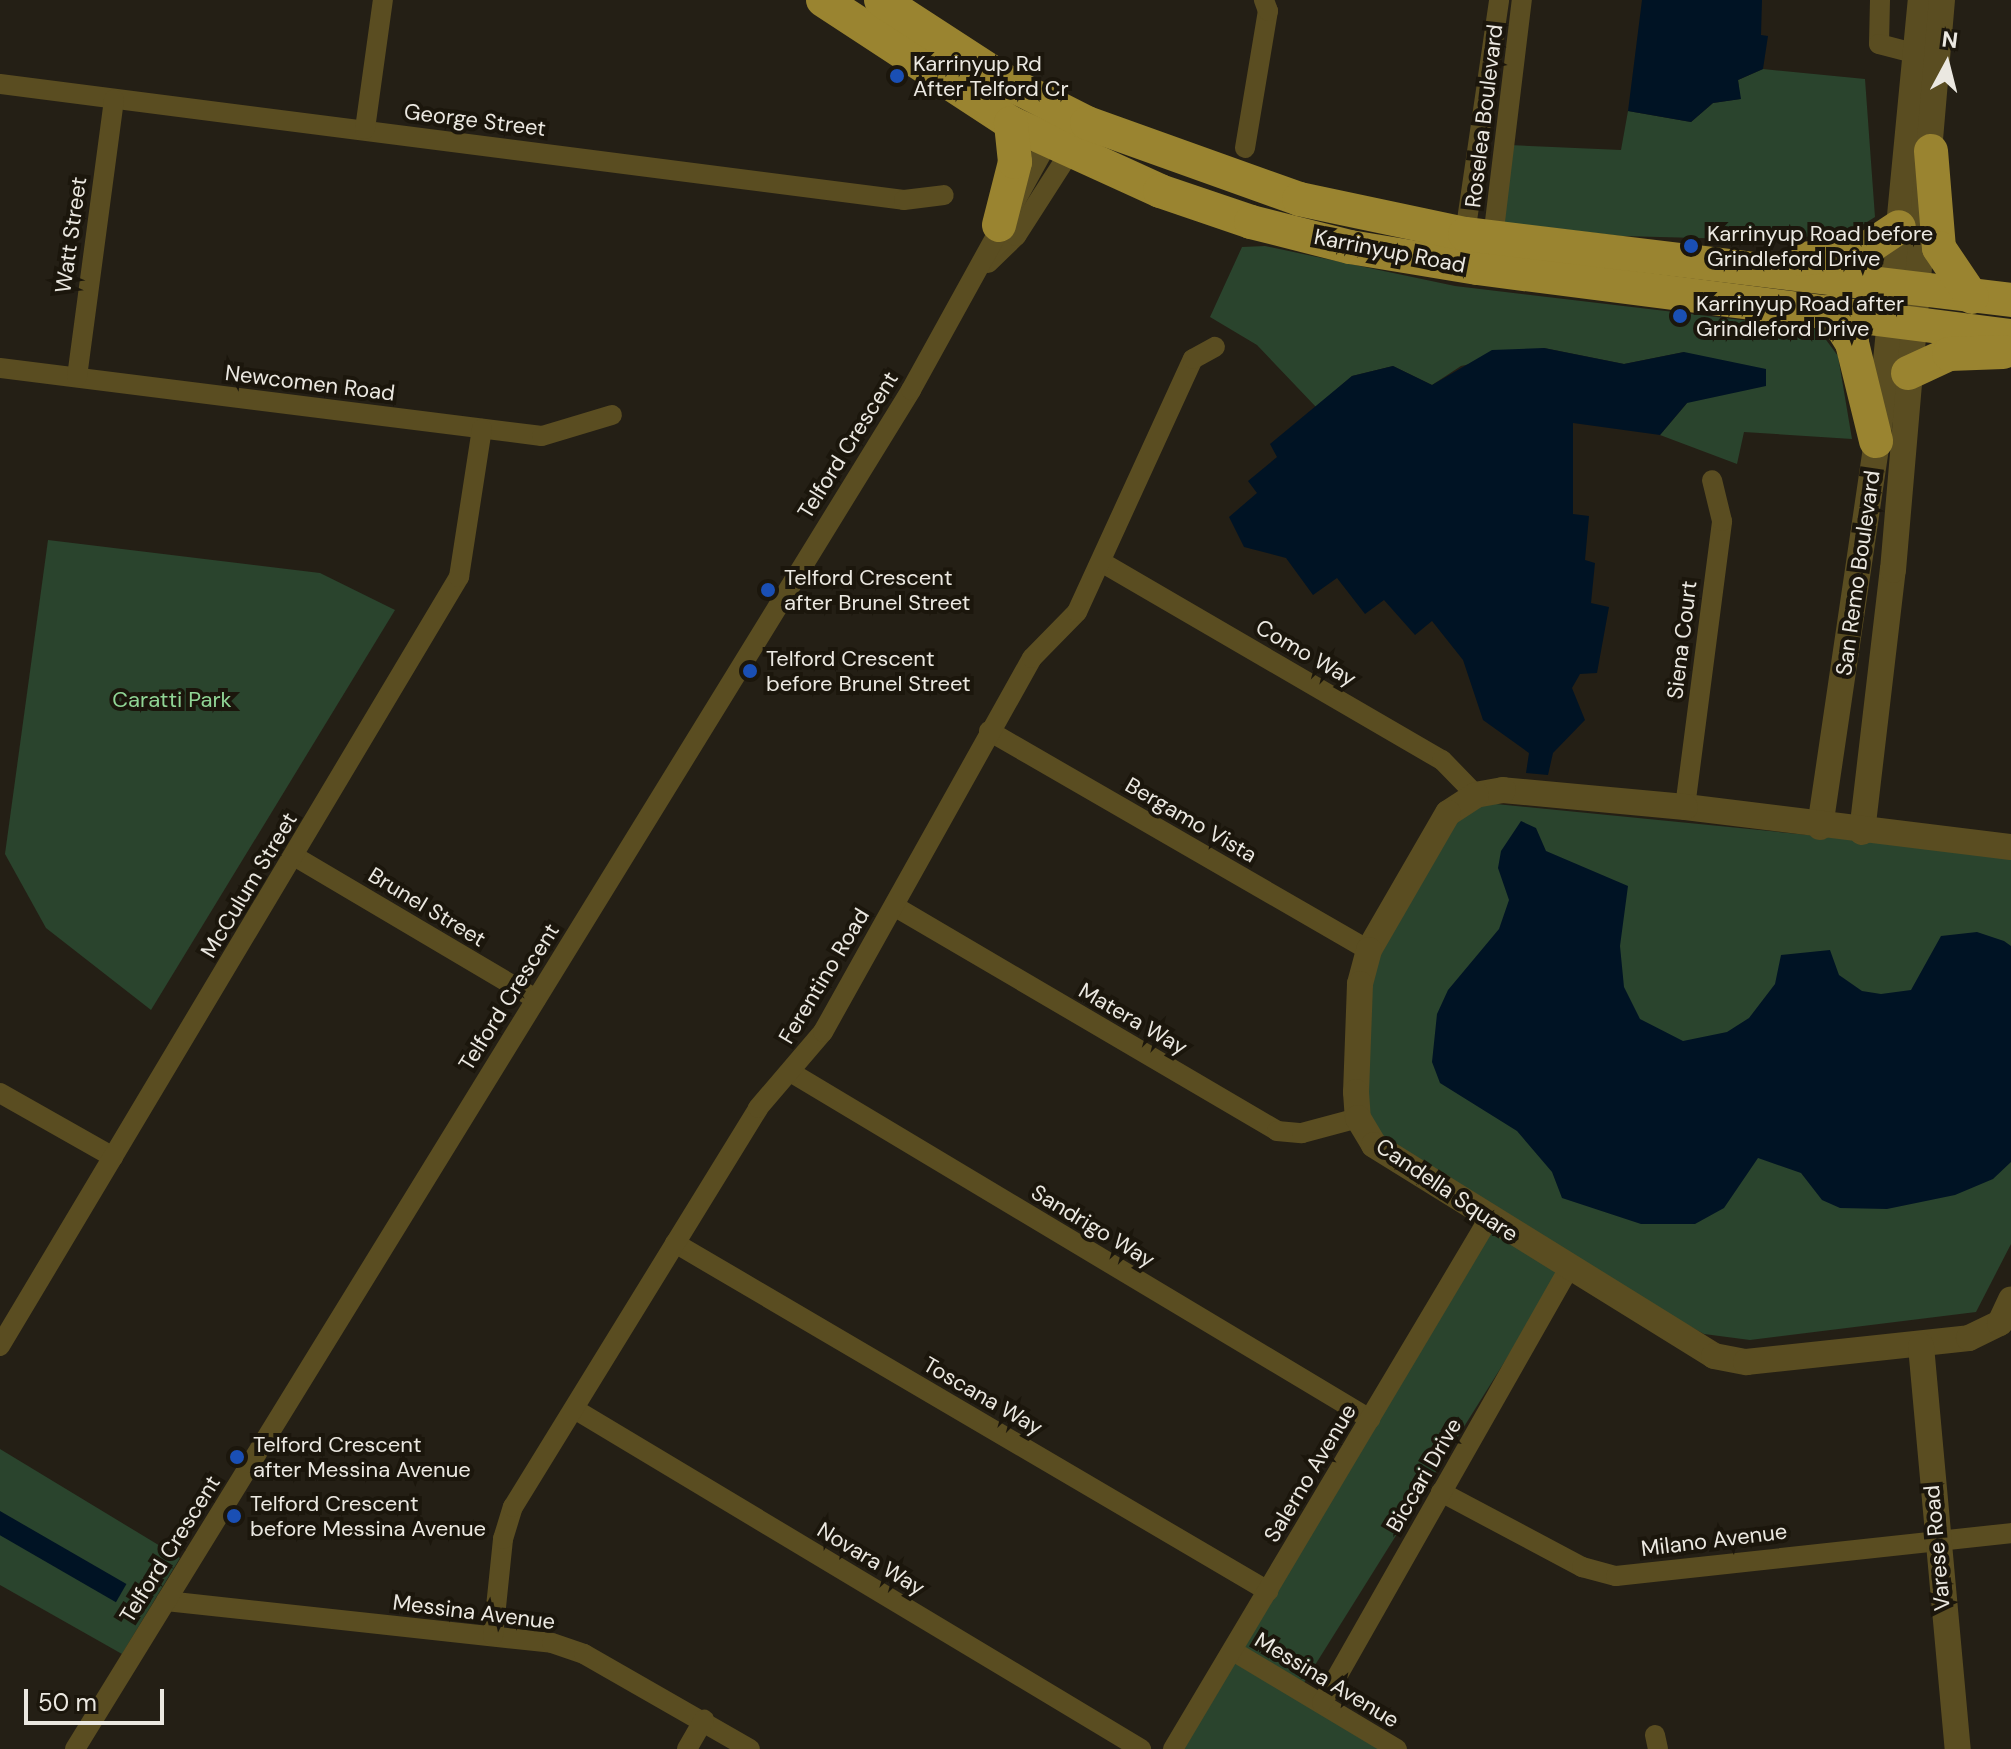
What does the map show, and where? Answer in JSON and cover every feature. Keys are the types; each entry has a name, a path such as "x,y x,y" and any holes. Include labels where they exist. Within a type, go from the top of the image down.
{"highway":[{"name":"Karrinyup Road","path":"823,0 1011,123 1060,147 1160,191 1350,247 2011,336"},
{"name":"Karrinyup Road","path":"881,0 1075,118 1299,199 1479,236 2011,300"},
{"path":"999,225 1015,162 1011,123"},
{"path":"1931,151 1939,248 1972,297"},
{"path":"1707,263 1773,256 1835,259 1882,242 1899,227"},
{"path":"1832,311 1852,343 1876,441"},
{"path":"1908,373 1949,354 2011,353"}],"street":[{"path":"365,129 383,0"},
{"path":"1245,148 1268,11 1264,0"},
{"name":"Roselea Boulevard","path":"1479,236 1499,0"},
{"name":"Roselea Boulevard","path":"1479,236 1522,0"},
{"path":"1880,0 1879,44 1930,57"},
{"path":"1901,321 1904,287 1931,151 1930,57 1921,0"},
{"path":"1904,287 1899,227 1942,0"},
{"name":"George Street","path":"0,84 904,200 944,195"},
{"name":"Watt Street","path":"77,377 114,99"},
{"name":"Telford Crescent","path":"982,269 1016,236 1075,118"},
{"name":"Telford Crescent","path":"75,1749 982,269 999,225 1060,147"},
{"name":"San Remo Boulevard","path":"1862,832 1893,570 1908,373 1901,321"},
{"name":"San Remo Boulevard","path":"1820,827 1876,441 1901,321"},
{"name":"Ferentino Road","path":"493,1636 503,1539 513,1507 576,1410 758,1108 792,1073 894,906 1032,658 1077,612 1103,563 1193,359 1215,347"},
{"name":"Newcomen Road","path":"0,368 542,436 612,415"},
{"name":"McCulum Street","path":"0,1346 459,577 482,429"},
{"name":"Siena Court","path":"1685,807 1722,521 1712,480"},
{"name":"Como Way","path":"1103,563 1442,760 1476,795"},
{"path":"1858,565 1893,570"},
{"path":"1842,683 1877,686"},
{"name":"Bergamo Vista","path":"989,731 1369,950"},
{"path":"1476,795 1503,790 1685,807 1820,827 2011,847"},
{"name":"Candella Square","path":"1476,795 1448,813 1369,950 1360,984 1358,1118 1374,1145 1568,1270 1714,1356 1746,1362 1921,1346 1969,1338 2000,1323 2011,1299"},
{"name":"Brunel Street","path":"294,856 536,999"},
{"name":"Matera Way","path":"894,906 1277,1131 1302,1133 1358,1118"},
{"name":"Sandrigo Way","path":"792,1073 1370,1419"},
{"path":"0,1093 113,1157"},
{"name":"Salerno Avenue","path":"1173,1749 1488,1220"},
{"name":"Toscana Way","path":"675,1243 1268,1591"},
{"name":"Biccari Drive","path":"1322,1703 1568,1270"},
{"name":"Varese Road","path":"1921,1346 1934,1539 1958,1749"},
{"name":"Novara Way","path":"576,1410 1141,1749"},
{"name":"Milano Avenue","path":"1441,1492 1582,1567 1616,1576 2011,1533"},
{"name":"Messina Avenue","path":"166,1601 493,1636 584,1654 750,1749"},
{"name":"Messina Avenue","path":"1233,1651 1397,1749"},
{"path":"687,1749 704,1720"}],"green space":[{"path":"1763,69 1865,79 1875,217 1851,232 1776,240 1621,236 1499,222 1509,145 1621,150 1628,111 1691,122 1713,103 1740,99 1738,80"},
{"path":"1265,246 1455,286 1818,329 1838,356 1852,439 1744,432 1737,464 1660,435 1687,403 1684,352 1624,364 1544,348 1461,366 1432,385 1393,366 1352,376 1316,407 1257,345 1210,317 1242,247"},
{"name":"Caratti Park","path":"48,540 320,573 395,610 151,1010 46,928 5,854"},
{"path":"1476,802 2011,855 2011,1244 1976,1312 1750,1340 1704,1334 1540,1243 1382,1139 1369,1120 1367,1001 1374,961 1453,821"},
{"path":"1488,1226 1561,1272 1302,1686 1229,1641"},
{"path":"0,1449 180,1558 122,1654 0,1585"},
{"path":"1231,1657 1385,1749 1176,1749"}],"water":[{"path":"1642,0 1762,0 1761,35 1768,36 1763,69 1738,80 1741,99 1713,103 1691,122 1628,111"},
{"path":"1544,348 1624,364 1684,352 1766,369 1766,386 1687,403 1660,435 1573,423 1573,514 1589,516 1585,560 1595,563 1591,603 1609,607 1597,673 1580,674 1572,688 1585,720 1553,753 1548,775 1526,773 1529,753 1483,720 1463,660 1432,621 1415,635 1384,600 1365,614 1337,578 1313,595 1286,558 1244,547 1229,517 1257,493 1248,481 1277,457 1270,444 1352,376 1393,366 1432,385 1492,350"},
{"path":"1521,821 1536,828 1546,851 1628,886 1620,946 1624,987 1640,1019 1683,1041 1727,1032 1749,1018 1775,984 1781,955 1830,950 1839,975 1862,991 1881,994 1911,990 1941,936 1977,932 2004,941 2011,946 2011,1162 1993,1179 1955,1195 1887,1209 1840,1208 1822,1200 1801,1173 1758,1158 1724,1208 1695,1224 1641,1224 1562,1198 1552,1172 1517,1131 1440,1083 1432,1062 1437,1014 1448,990 1499,929 1509,900 1498,868 1501,851"},
{"path":"0,1511 126,1584 116,1602 0,1535"}],"place":[{"name":"Karrinyup Rd After Telford Cr","path":"897,76"},
{"name":"Karrinyup Road before Grindleford Drive","path":"1691,246"},
{"name":"Karrinyup Road after Grindleford Drive","path":"1680,316"},
{"name":"Telford Crescent after Brunel Street","path":"768,590"},
{"name":"Telford Crescent before Brunel Street","path":"750,671"},
{"name":"Telford Crescent after Messina Avenue","path":"237,1457"},
{"name":"Telford Crescent before Messina Avenue","path":"234,1516"}]}
